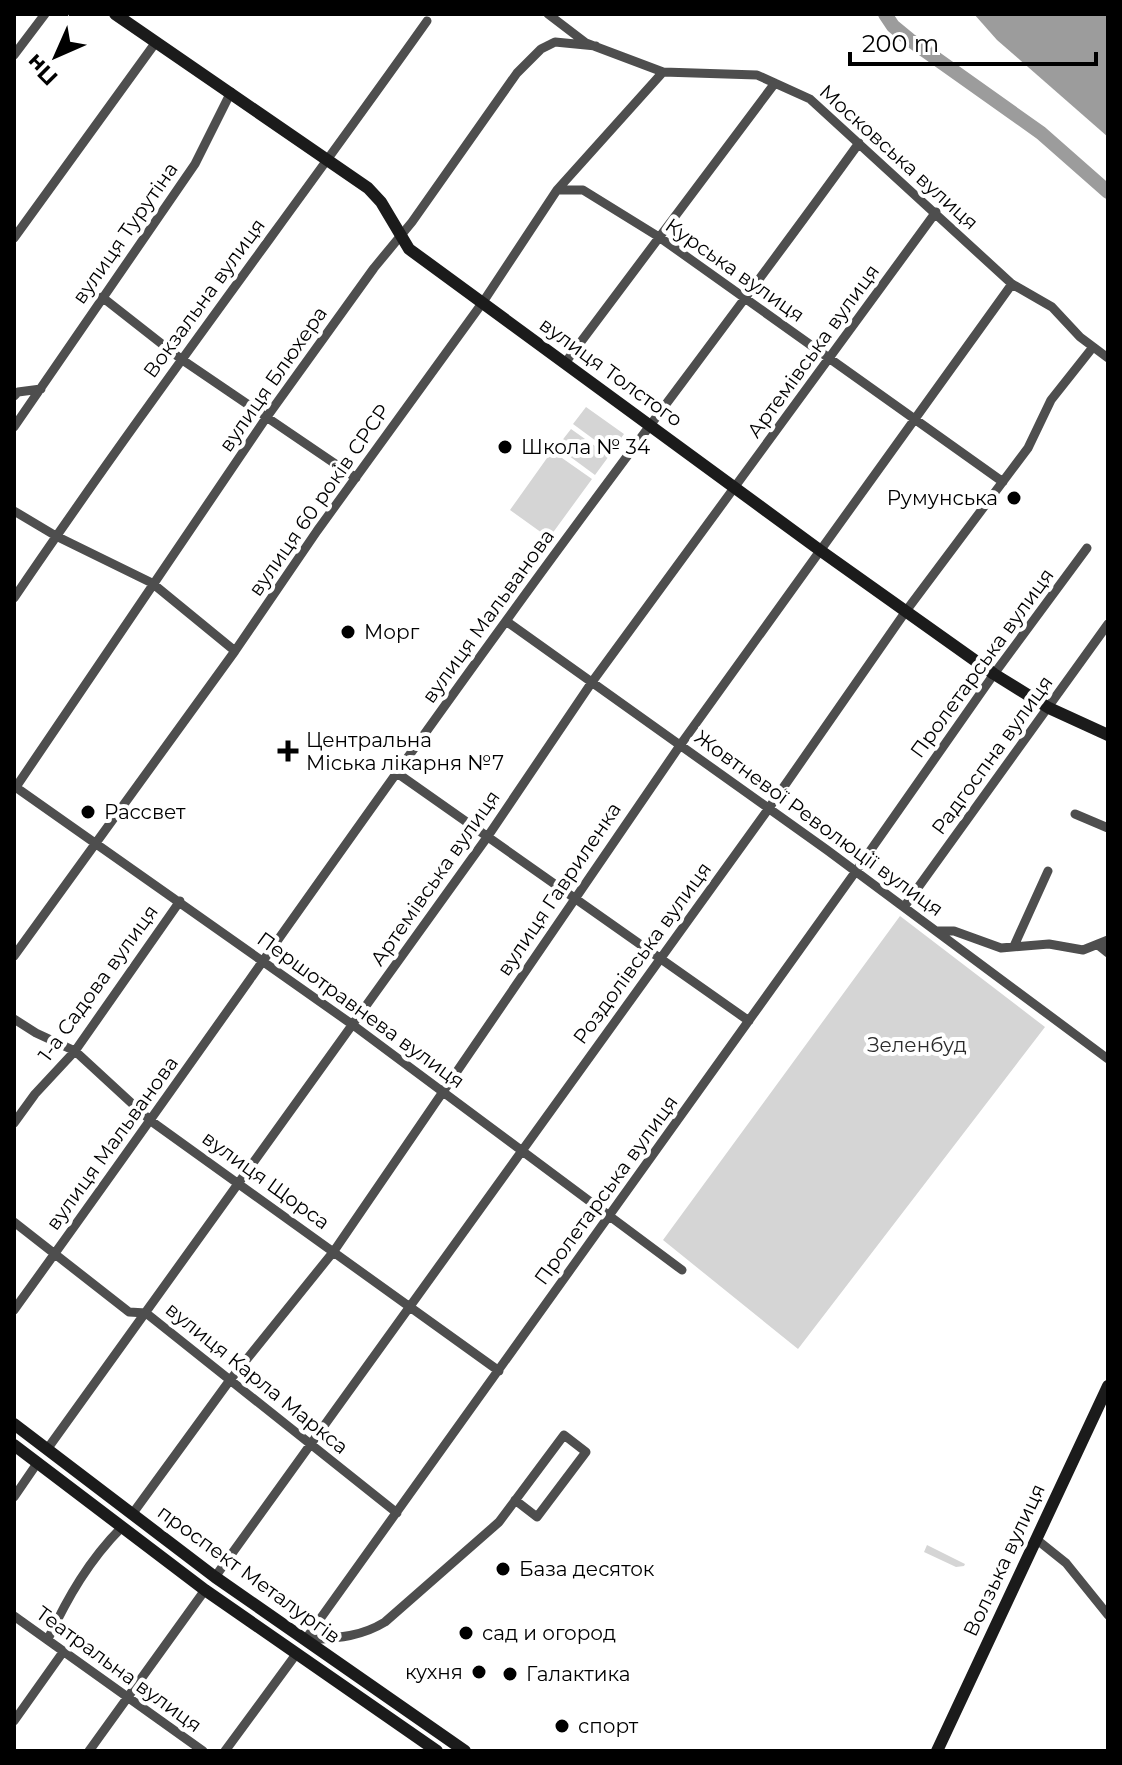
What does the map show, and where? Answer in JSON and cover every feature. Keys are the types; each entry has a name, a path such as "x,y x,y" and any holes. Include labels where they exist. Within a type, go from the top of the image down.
{"street":[{"path":"14,55 45,14"},
{"name":"вулиця Толстого","path":"115,14 368,188 381,202 409,249 821,551 994,674 1049,708 1108,735"},
{"name":"Московська вулиця","path":"548,14 586,43 663,72 757,75 810,99 1012,284 1052,307 1080,337 1108,358"},
{"name":"Вокзальна вулиця","path":"14,598 181,359 427,21"},
{"path":"14,238 156,42"},
{"name":"вулиця Блюхера","path":"15,787 266,418 374,268 401,237 517,73 541,49 555,42 596,46"},
{"name":"вулиця 60 років СРСР","path":"14,956 483,302 557,190 663,72"},
{"path":"565,363 775,83"},
{"name":"вулиця Турутіна","path":"14,427 195,164 231,92"},
{"name":"вулиця Мальванова","path":"14,1310 506,621 747,299 859,143"},
{"name":"Курська вулиця","path":"557,190 583,190 659,237 1003,482"},
{"name":"Артемівська вулиця","path":"48,1448 488,836 592,682 936,212"},
{"name":"вулиця Гавриленка","path":"133,1513 230,1380 334,1251 681,744 1012,284"},
{"path":"102,297 181,359 356,478"},
{"name":"Роздолівська вулиця","path":"215,1577 769,808 906,611 1028,448 1051,400 1093,347"},
{"path":"14,396 18,392 41,389"},
{"path":"14,511 56,536 152,583 235,651"},
{"name":"Пролетарська вулиця","path":"305,1640 1087,548"},
{"name":"Жовтневої Революції вулиця","path":"506,621 681,744 1106,1055"},
{"name":"Радгоспна вулиця","path":"904,907 1108,624"},
{"path":"397,773 749,1021"},
{"name":"Першотравнева вулиця","path":"15,787 353,1025 682,1270"},
{"path":"1075,814 1108,828"},
{"path":"1014,946 1048,871"},
{"name":"1-а Садова вулиця","path":"14,1123 35,1094 75,1051 180,901"},
{"path":"936,931 954,931 1001,948 1049,944 1083,950 1103,943 1108,953"},
{"name":"вулиця Щорса","path":"14,1019 75,1051 151,1121 499,1371"},
{"name":"вулиця Карла Маркса","path":"14,1222 129,1312 146,1313 397,1513"},
{"name":"Волзька вулиця","path":"937,1751 1108,1386"},
{"name":"проспект Металургів","path":"14,1424 215,1577 465,1751"},
{"path":"225,1751 305,1640 355,1636 385,1622 499,1522 515,1500 564,1435 586,1452 537,1517 515,1500"},
{"name":"проспект Металургів","path":"14,1445 205,1590 437,1751"},
{"path":"14,1497 48,1448"},
{"path":"48,1639 89,1564 133,1513"},
{"path":"1036,1539 1066,1563 1108,1615"},
{"path":"89,1751 215,1577"},
{"name":"Театральна вулиця","path":"14,1616 203,1751"},
{"path":"14,1721 63,1652"}],"green space":[{"path":"586,407 624,434 611,452 573,424"},
{"path":"571,429 609,456 595,475 557,447"},
{"path":"552,451 592,479 549,538 510,510"},
{"name":"Зеленбуд","path":"900,916 1045,1027 798,1349 663,1240"},
{"path":"927,1545 964,1566 956,1567 924,1552"}],"shaded area":[{"path":"974,14 1108,14 1108,137 997,40"}],"waterway":[{"path":"885,14 893,26 910,40 1041,133 1108,192"}],"place":[{"name":"Школа № 34","path":"505,447"},
{"name":"Румунська","path":"1014,498"},
{"name":"Морг","path":"348,632"},
{"name":"Центральна Міська лікарня №7","path":"288,751"},
{"name":"Рассвет","path":"88,812"},
{"name":"База десяток","path":"503,1569"},
{"name":"сад и огород","path":"466,1633"},
{"name":"кухня","path":"479,1672"},
{"name":"Галактика","path":"510,1674"},
{"name":"спорт","path":"562,1726"}]}
